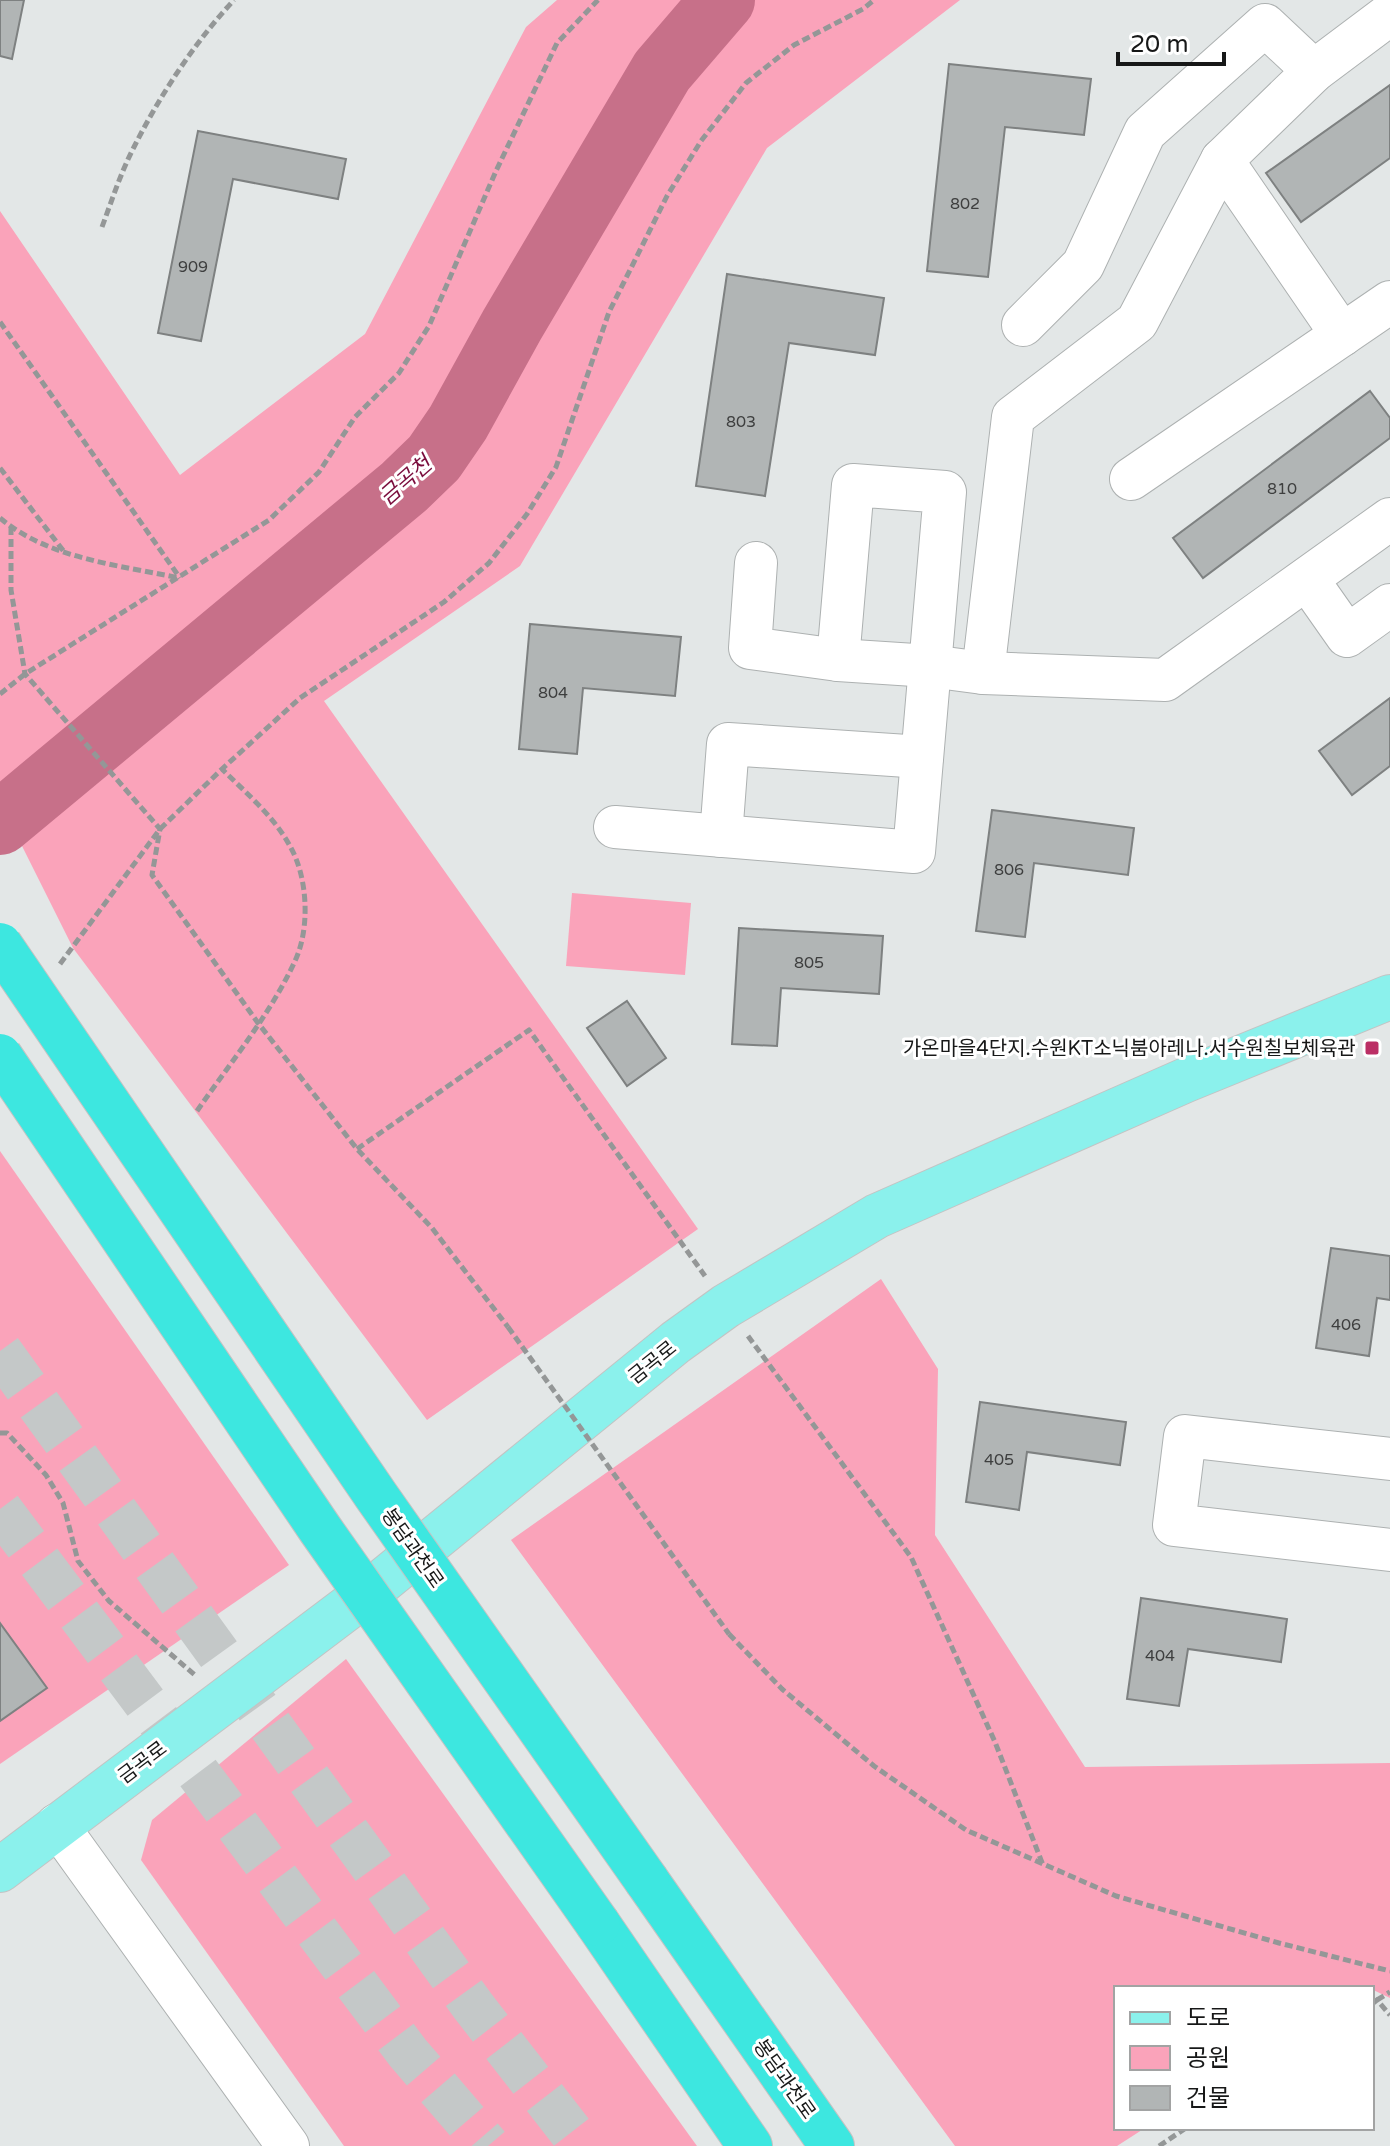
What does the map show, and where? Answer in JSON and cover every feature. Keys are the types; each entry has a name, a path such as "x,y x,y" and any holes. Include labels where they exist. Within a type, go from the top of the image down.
{"highway":[{"name":"봉담과천로","path":"0,945 377,1497 832,2146"},
{"path":"0,1056 320,1529 750,2146"}],"main road":[{"name":"금곡로","path":"0,1870 379,1584 676,1342 726,1306 877,1216 1186,1080 1390,997"}],"street":[{"path":"983,673 1013,417 1137,322 1222,160 1314,71 1390,14"},
{"path":"1023,325 1083,265 1145,132 1265,25 1314,71"},
{"path":"1222,160 1342,335"},
{"path":"1131,479 1390,302"},
{"path":"615,827 914,852 945,492 853,485 838,660"},
{"path":"756,563 750,648 838,660 983,673 1165,680 1390,519"},
{"path":"1307,579 1347,636 1390,605"},
{"path":"721,836 728,744 922,757"},
{"path":"1390,1459 1185,1436 1174,1525 1390,1550"},
{"path":"57,1825 288,2146"}],"path":[{"path":"102,227 132,149 149,119 199,43 234,0"},
{"path":"0,694 25,674 269,520 319,472 355,417 399,373 429,326 507,146 557,43 598,0"},
{"path":"57,969 160,829 222,769 300,698 444,602 489,563 527,514 556,467 609,312 667,196 701,141 746,83 794,45 863,9 874,0"},
{"path":"0,322 180,578"},
{"path":"0,468 66,554"},
{"path":"0,518 11,527 66,554 180,578"},
{"path":"11,527 11,590 25,674 160,829"},
{"path":"197,1111 258,1023 296,959 305,918 301,874 291,847 271,819 222,769"},
{"path":"160,829 152,875 258,1023 357,1149 432,1228 508,1327 729,1634 782,1689 874,1766 966,1830 1116,1896 1390,1971"},
{"path":"357,1149 529,1030 726,1306 911,1557 995,1742 1043,1865"},
{"path":"0,1433 7,1433 46,1475 63,1503 78,1561 109,1601 225,1699"},
{"path":"1390,1992 1375,2002 1390,2015"},
{"path":"1159,2146 1183,2130"}],"green space":[{"path":"557,0 960,0 767,148 520,566 324,701 698,1229 427,1420 73,948 0,802 0,211 180,475 365,334 526,27"},
{"path":"572,893 691,903 685,975 566,966"},
{"path":"0,1151 289,1565 0,1764"},
{"path":"881,1279 938,1369 935,1535 1085,1767 1390,1763 1390,1998 1374,1990 1374,1986 1114,1986 1114,2130 1142,2130 1117,2146 955,2146 511,1540"},
{"path":"346,1659 697,2146 344,2146 141,1860 152,1820"}],"building":[{"path":"0,0 24,0 12,59 0,56"},
{"path":"949,64 1091,79 1084,135 1005,127 988,277 927,271"},
{"path":"1390,85 1390,158 1301,222 1266,173"},
{"path":"198,131 346,159 338,199 233,179 201,341 158,333"},
{"path":"727,274 884,298 875,355 789,343 765,496 696,486"},
{"path":"1370,391 1390,418 1390,438 1203,578 1173,538"},
{"path":"530,624 681,637 675,696 583,688 577,754 519,749"},
{"path":"1390,698 1390,766 1352,795 1319,751"},
{"path":"992,810 1134,828 1128,875 1034,863 1025,937 976,931"},
{"path":"739,928 883,936 879,994 781,988 777,1046 732,1044"},
{"path":"627,1001 666,1058 627,1086 587,1028"},
{"path":"1331,1248 1390,1256 1390,1300 1377,1298 1369,1356 1316,1348"},
{"path":"980,1402 1126,1422 1120,1465 1027,1452 1019,1510 966,1502"},
{"path":"1141,1598 1287,1619 1281,1662 1188,1649 1179,1706 1127,1699"},
{"path":"0,1623 47,1688 0,1721"}],"waterway":[{"name":"금곡천","path":"0,823 404,487 434,458 458,423 512,325 662,71 723,0"}],"tunnel":[{"path":"0,1351 473,2006 582,2146"},
{"path":"0,1509 408,2053 488,2146"}],"place":[{"name":"가온마을4단지.수원KT소닉붐아레나.서수원칠보체육관","path":"1372,1048"}]}
